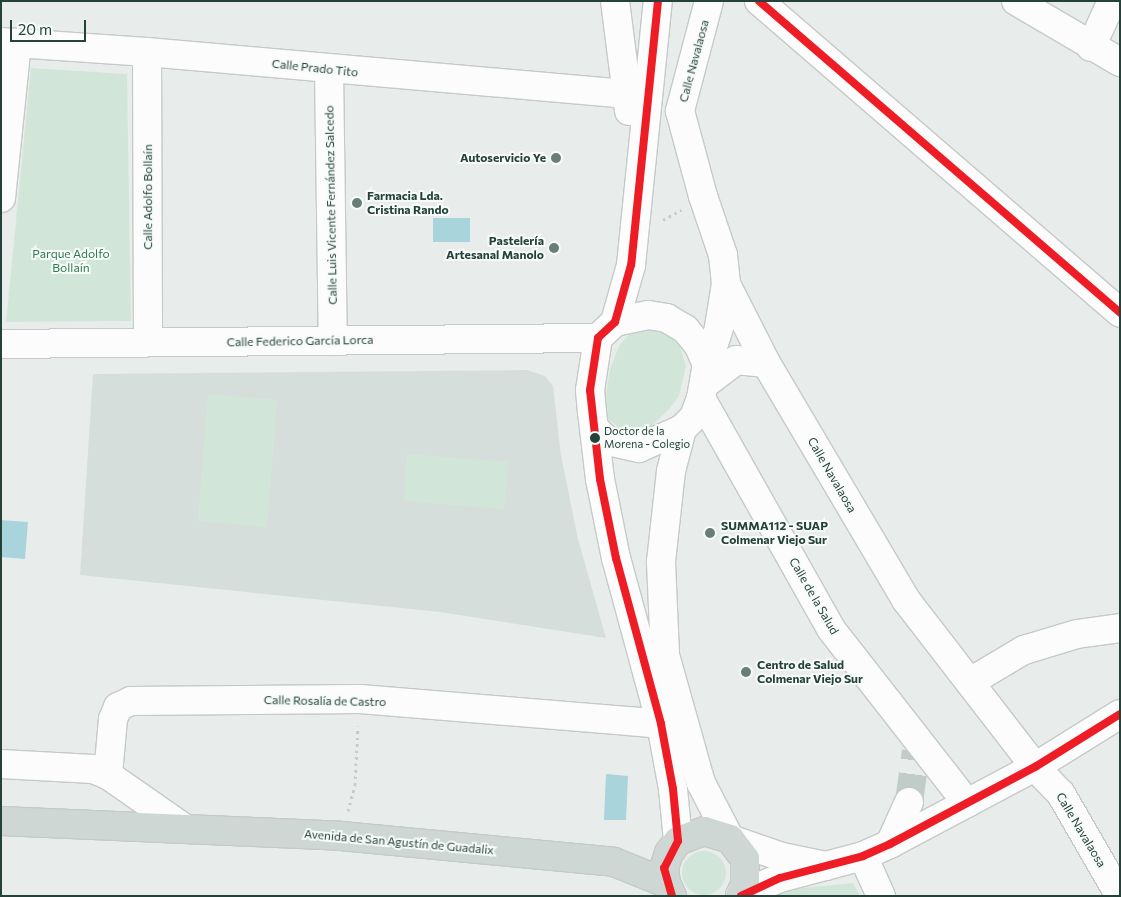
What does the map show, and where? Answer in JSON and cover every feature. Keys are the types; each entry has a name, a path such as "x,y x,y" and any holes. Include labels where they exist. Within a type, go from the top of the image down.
{"main road":[{"name":"Avenida de San Agustín de Guadalix","path":"1,821 341,836 614,862 652,853 704,831 730,839"},
{"path":"730,839 745,859 746,884 740,896"},
{"path":"666,892 664,868 669,853 678,841"},
{"name":"Avenida de San Agustín de Guadalix","path":"614,862 666,892"}],"street":[{"path":"615,1 628,94 634,230"},
{"path":"658,1 631,265 606,330 591,383 600,479 616,558 661,724 673,788 678,841"},
{"name":"Calle Navalaosa","path":"709,1 680,111 703,196 723,255 726,284 766,363 906,600 1035,767 1061,794 1120,896"},
{"path":"759,1 1120,313"},
{"path":"1016,1 1091,47 1120,62"},
{"path":"1091,47 1112,1"},
{"path":"1,198 9,43"},
{"name":"Calle Prado Tito","path":"9,43 147,52 628,94"},
{"name":"Calle Adolfo Bollaín","path":"147,52 148,342"},
{"name":"Calle Luis Vicente Fernández Salcedo","path":"328,69 333,340"},
{"path":"594,428 608,441 639,448 682,429 694,417 719,327 726,284"},
{"path":"606,330 648,314 667,318 689,334 699,346 705,382"},
{"name":"Calle Federico García Lorca","path":"1,344 333,340 606,330"},
{"path":"705,382 736,360 766,363"},
{"name":"Calle de la Salud","path":"705,382 831,629 916,745 967,803"},
{"path":"682,429 671,471 663,534 661,562 665,655 701,783 730,839 782,857 826,866"},
{"path":"970,682 1024,650 1077,634 1120,628"},
{"name":"Calle Rosalía de Castro","path":"108,775 112,718 118,707 131,701 360,699 661,724"},
{"path":"740,896 780,878 863,856 890,844 1035,767 1120,714"},
{"path":"1,764 93,769 108,775 184,828"},
{"path":"890,844 909,802"},
{"path":"863,856 881,896"}],"path":[{"path":"634,230 651,228 703,196"},
{"path":"341,836 355,785 360,699"}],"shaded area":[{"path":"527,370 545,376 553,386 561,455 578,539 606,638 440,612 80,575 93,374"}],"green space":[{"name":"Parque Adolfo Bollaín","path":"31,68 127,74 131,321 6,322"},
{"path":"643,330 659,331 671,337 680,347 686,366 679,396 652,426 637,432 622,430 608,419 605,401 610,369 620,344 630,334"},
{"path":"208,394 277,400 267,527 198,521"},
{"path":"407,454 508,462 504,509 404,501"},
{"path":"704,851 716,855 722,861 726,873 722,885 716,891 704,895 692,891 686,885 682,873 686,861 692,855"},
{"path":"853,883 860,896 777,896 783,890"}],"water":[{"path":"433,218 470,218 470,242 433,242"},
{"path":"1,520 28,522 25,559 1,557"},
{"path":"606,774 628,776 626,820 604,820"}],"tunnel":[{"path":"909,802 916,751"}],"transit line":[{"path":"658,1 631,265 615,322 598,338 590,390 600,479 616,558 661,724 673,789 678,841 664,868 672,896"},
{"path":"759,1 1120,313"},
{"path":"741,896 780,878 863,856 890,844 1035,767 1120,714"}],"place":[{"name":"Autoservicio Ye","path":"556,158"},
{"name":"Farmacia Lda. Cristina Rando","path":"357,203"},
{"name":"Pastelería Artesanal Manolo","path":"554,248"},
{"name":"Doctor de la Morena - Colegio","path":"595,438"},
{"name":"SUMMA112 - SUAP Colmenar Viejo Sur","path":"710,533"},
{"name":"Centro de Salud Colmenar Viejo Sur","path":"746,672"}]}
